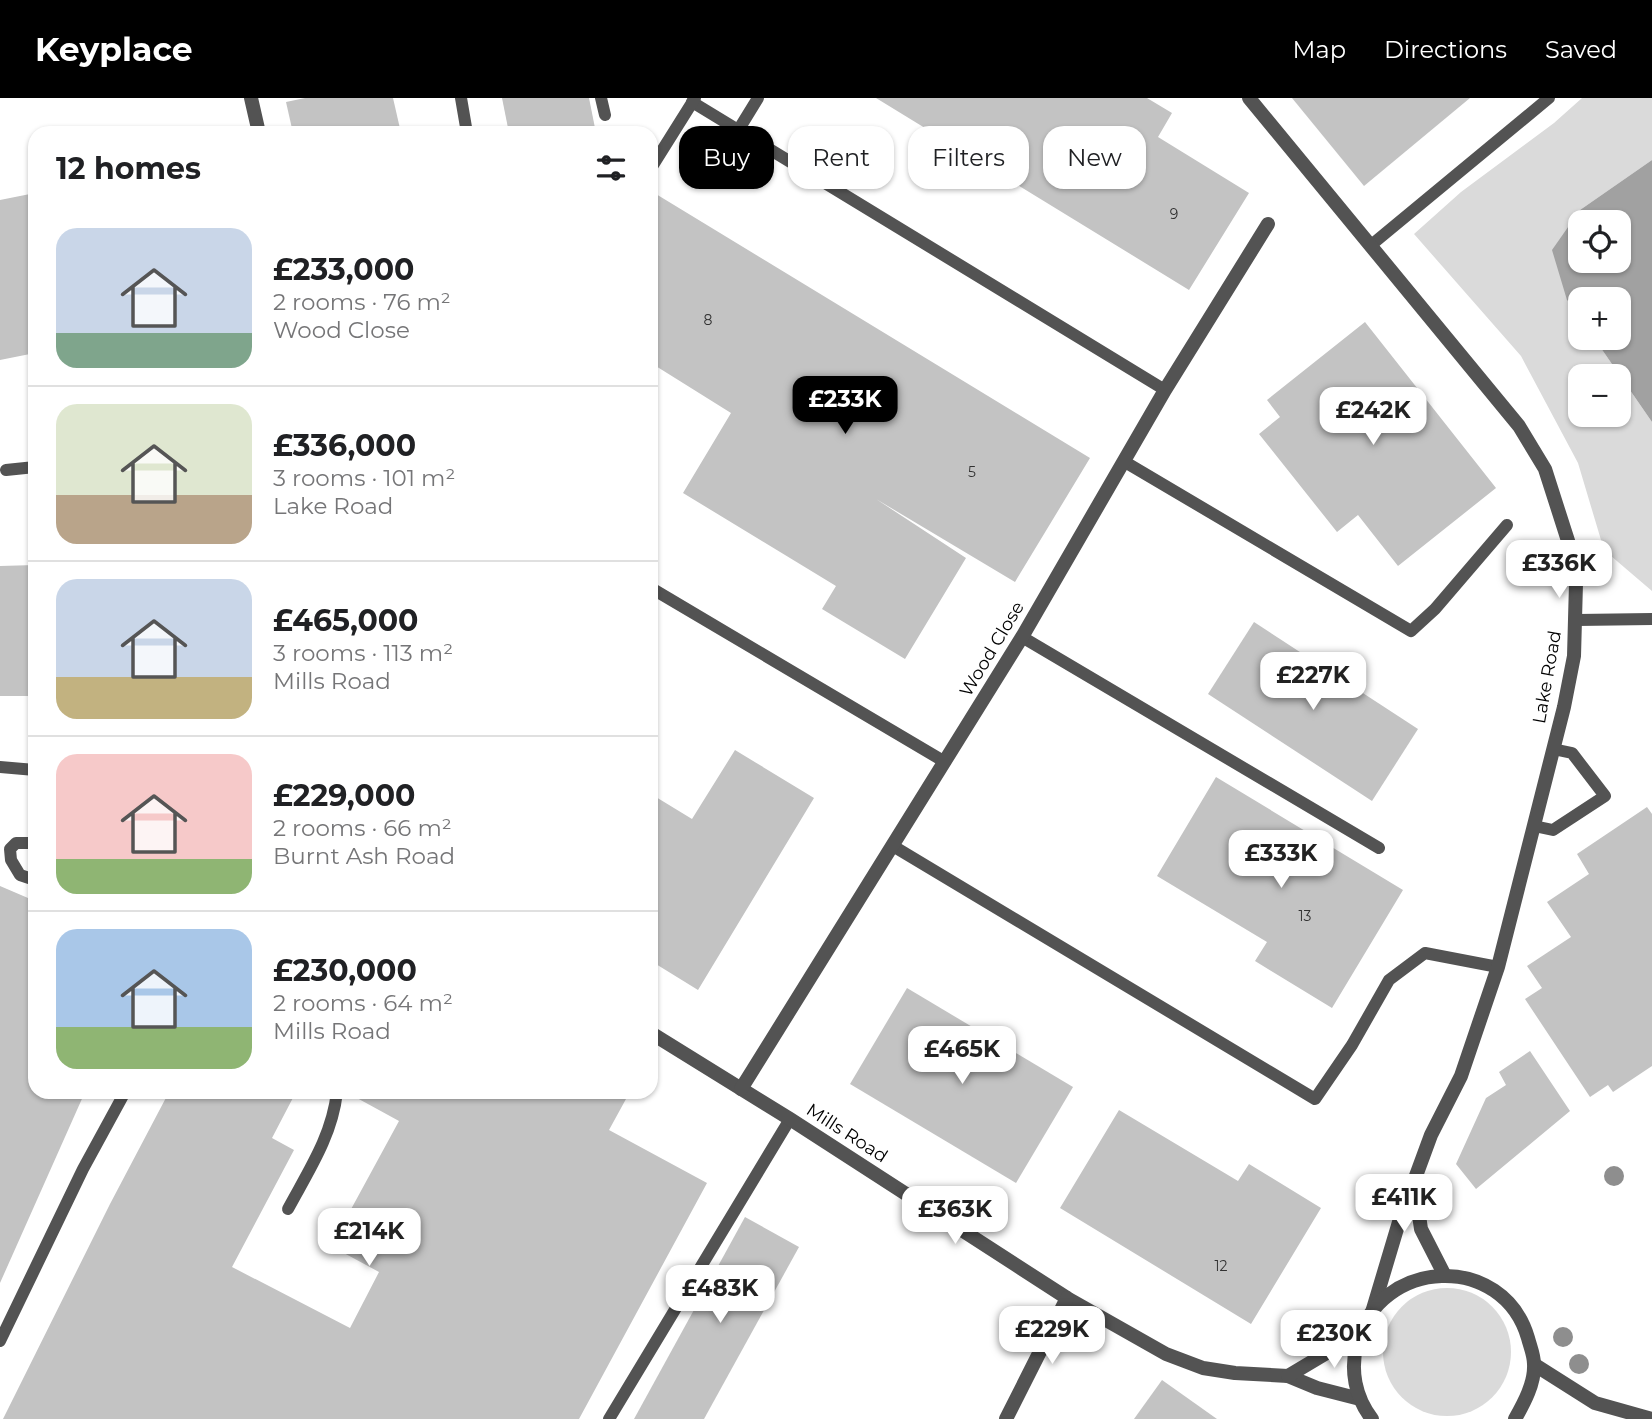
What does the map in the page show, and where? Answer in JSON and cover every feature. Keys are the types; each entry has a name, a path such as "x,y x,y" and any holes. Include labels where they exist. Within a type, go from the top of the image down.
{"street":[{"path":"251,98 257,126"},
{"name":"Lake Road","path":"1249,98 1519,426 1545,469 1570,547 1576,583 1574,656 1497,967 1461,1076 1431,1135 1399,1222 1373,1309"},
{"name":"Wood Close","path":"741,1089 1022,637 1165,390 1268,224"},
{"name":"Mills Road","path":"658,1037 790,1119 1066,1298 1166,1354 1203,1368 1288,1376 1365,1412"},
{"name":"Lake Road","path":"1415,1179 1420,1229 1444,1274"},
{"path":"1365,1412 1354,1377 1354,1355 1360,1333 1373,1309 1401,1286 1417,1279 1444,1274 1479,1283 1507,1302 1515,1310 1526,1330 1535,1365 1526,1399 1515,1419"},
{"path":"1006,1419 1066,1298"},
{"path":"1288,1376 1360,1333"},
{"path":"1535,1365 1595,1403 1652,1419"}],"lane":[{"path":"461,98 466,126"},
{"path":"601,98 605,115"},
{"path":"741,126 758,98"},
{"path":"1370,246 1549,98"},
{"path":"658,157 694,100 734,126"},
{"path":"774,150 1165,390"},
{"path":"1125,462 1411,631 1435,609 1507,525"},
{"path":"6,470 28,468"},
{"path":"658,592 945,762"},
{"path":"1577,620 1652,619"},
{"path":"1022,637 1379,848"},
{"path":"1534,825 1553,830 1605,796 1572,753 1553,749"},
{"path":"0,767 28,769"},
{"path":"28,843 16,843 10,849 11,860 20,875 28,878"},
{"path":"893,846 1315,1099 1352,1045 1389,979 1425,953 1497,967"},
{"path":"0,1341 83,1169 121,1099"},
{"path":"288,1209 329,1133 336,1099"},
{"path":"610,1419 790,1119"}],"shaded area":[{"path":"1582,98 1652,98 1652,160 1580,210 1568,210 1568,273 1571,273 1567,300 1568,350 1602,350 1612,364 1568,364 1568,427 1631,427 1631,392 1652,422 1652,591 1604,550 1578,463 1521,356 1414,234 1461,192 1554,123"},
{"path":"1652,160 1652,422 1631,392 1631,364 1612,364 1602,350 1631,350 1631,287 1568,287 1568,301 1552,250 1568,227 1568,273 1631,273 1631,210 1580,210"},
{"path":"1447,1288 1472,1293 1492,1307 1506,1327 1511,1352 1506,1377 1492,1397 1472,1411 1447,1416 1422,1411 1402,1397 1388,1377 1383,1352 1388,1327 1402,1307 1422,1293"}],"building":[{"path":"305,98 393,98 399,126 291,126 286,102"},
{"path":"502,98 589,98 595,126 508,126"},
{"path":"876,98 1147,98 1172,113 1158,137 1249,193 1189,290 1024,189 1029,189 1029,126 922,126"},
{"path":"1292,98 1470,98 1364,186"},
{"path":"28,194 28,354 0,360 0,200"},
{"path":"658,195 1090,458 1015,582 876,499 966,558 905,659 822,609 836,586 683,493 731,413 658,367"},
{"path":"1365,322 1496,488 1398,566 1358,515 1337,532 1259,434 1280,417 1267,400"},
{"path":"28,565 28,696 0,696 0,566"},
{"path":"1254,622 1418,729 1372,801 1208,694"},
{"path":"735,750 814,798 698,990 658,965 658,798 692,819"},
{"path":"1216,777 1403,890 1332,1008 1255,961 1267,942 1157,876"},
{"path":"1647,807 1652,814 1652,1066 1613,1092 1608,1085 1590,1097 1525,999 1542,988 1527,966 1571,937 1547,902 1589,874 1577,854"},
{"path":"0,886 28,898 28,1099 82,1099 0,1283"},
{"path":"907,988 1073,1087 1016,1183 850,1084"},
{"path":"1530,1051 1570,1111 1476,1189 1456,1164 1486,1098 1506,1085 1499,1072"},
{"path":"165,1099 292,1099 272,1138 294,1150 232,1267 350,1328 379,1272 331,1246 399,1121 359,1099 626,1099 609,1130 707,1183 579,1419 3,1419"},
{"path":"1119,1110 1238,1181 1249,1164 1321,1208 1251,1324 1060,1208"},
{"path":"745,1217 799,1247 704,1419 634,1419"},
{"path":"1162,1380 1217,1419 1134,1419"}]}
